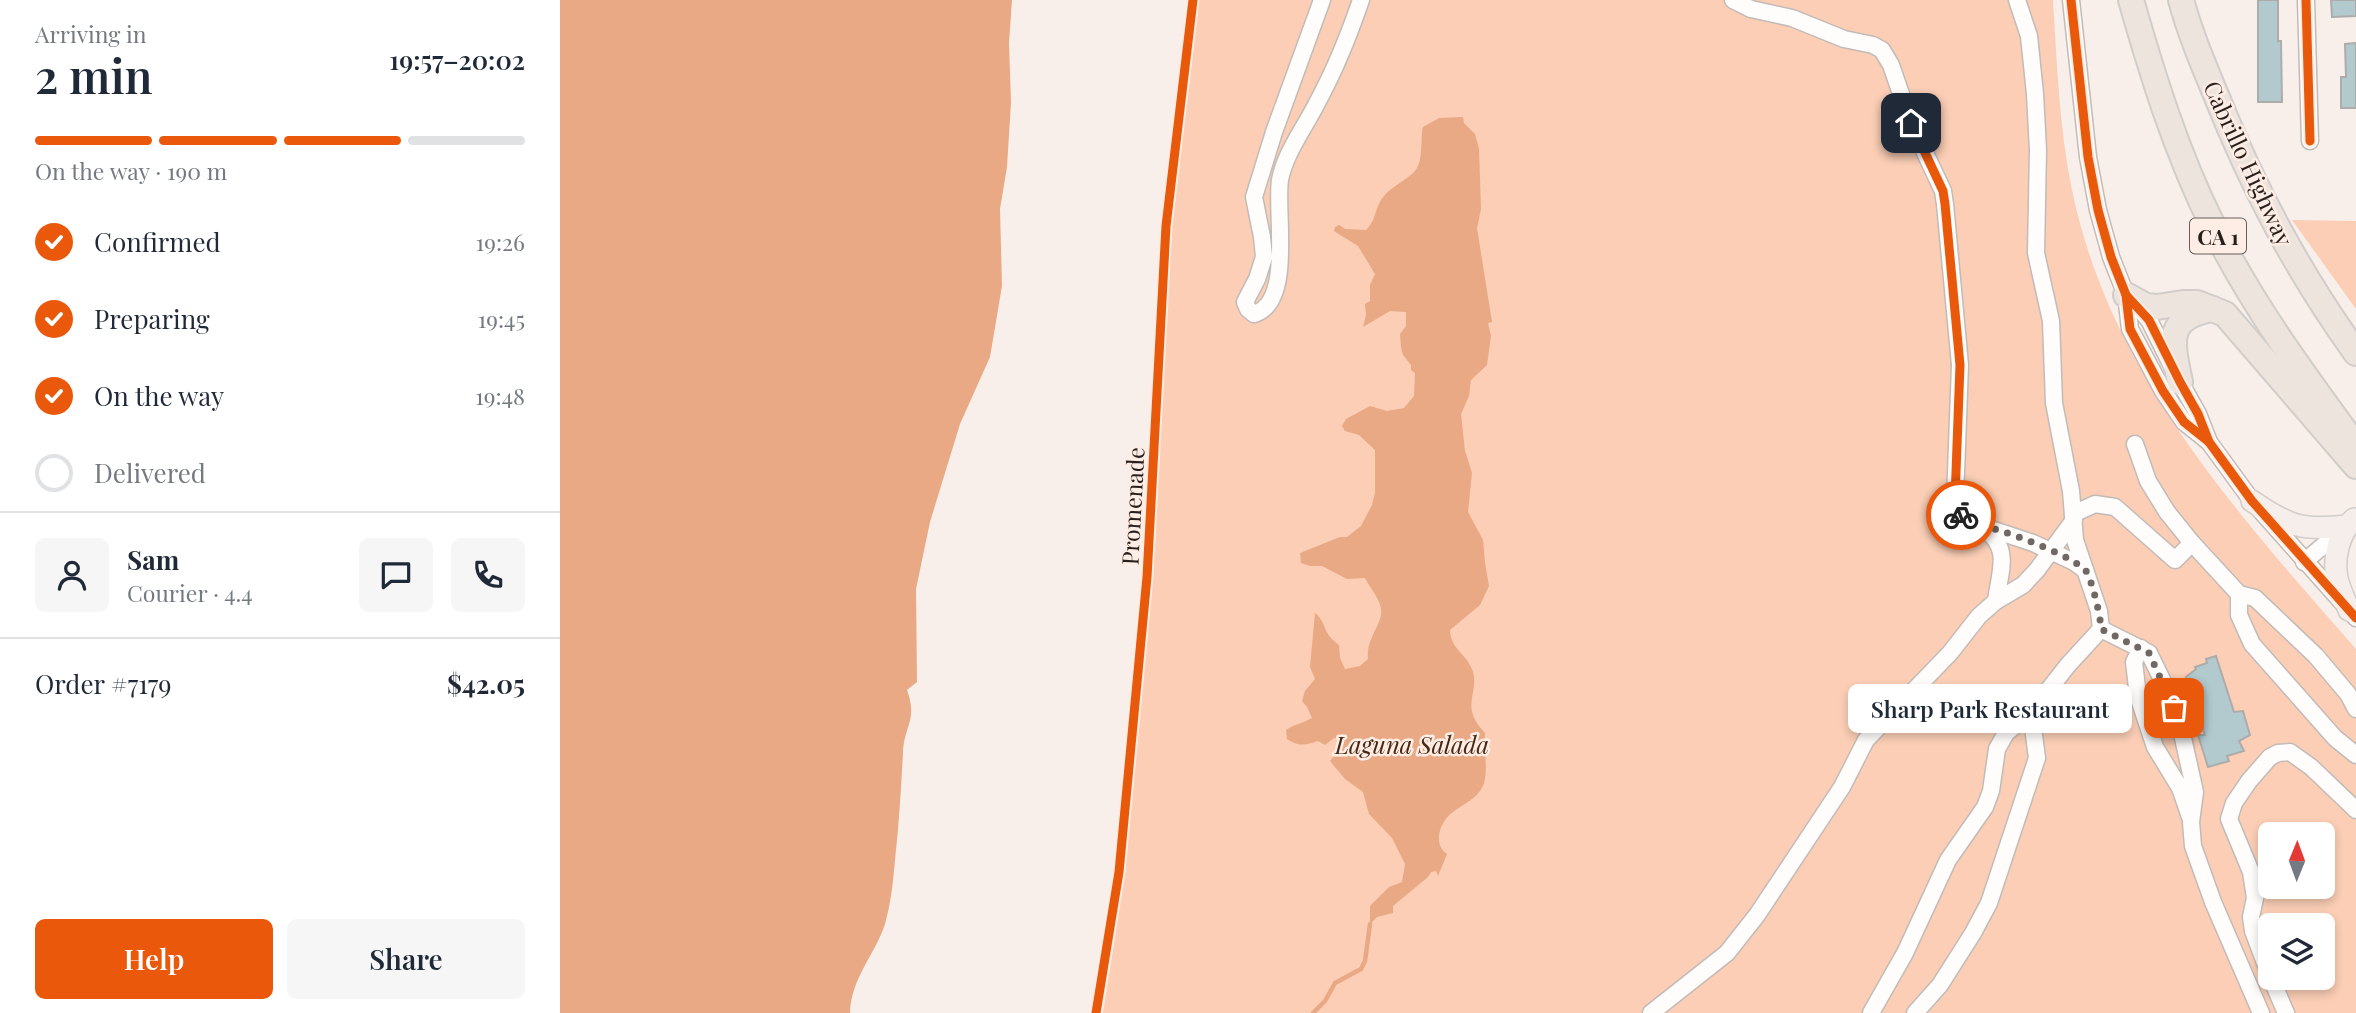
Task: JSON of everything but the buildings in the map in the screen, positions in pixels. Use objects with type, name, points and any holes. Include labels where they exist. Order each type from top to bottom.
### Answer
[{"type":"highway","name":"CA 1","points":[[2131,0],[2169,123],[2213,227],[2261,312],[2356,446]]},
{"type":"highway","name":"Cabrillo Highway","points":[[2181,0],[2203,64],[2262,201],[2324,308],[2356,353]]},
{"type":"highway","points":[[2197,0],[2203,64]]},
{"type":"highway","points":[[2126,295],[2146,306],[2197,303],[2225,314],[2356,466]]},
{"type":"highway","points":[[2324,308],[2356,344]]},
{"type":"highway","points":[[2180,382],[2173,348],[2174,335],[2181,321],[2187,316],[2214,309]]},
{"type":"main road","points":[[2252,501],[2290,524],[2317,530],[2352,522]]},
{"type":"main road","points":[[2352,522],[2339,545],[2336,564],[2337,578],[2353,614]]},
{"type":"street","points":[[1322,0],[1274,132],[1254,197],[1264,257],[1258,279],[1245,302],[1254,314],[1263,312],[1268,305],[1278,276],[1279,198],[1283,171],[1329,79],[1361,0]]},
{"type":"street","points":[[1733,0],[1751,9],[1792,18],[1844,39],[1882,50],[1891,65],[1911,123],[1943,191],[1960,365],[1955,499],[1960,513],[1967,521],[2012,534],[2085,570]]},
{"type":"street","points":[[1871,1013],[1905,953],[1948,860],[1985,807],[1991,791],[1997,749],[2006,733],[2031,712],[2101,629],[2099,611],[2075,540],[2074,517],[2054,403],[2051,321],[2036,253],[2038,150],[2029,36],[2017,0]]},
{"type":"street","points":[[2071,0],[2088,157],[2111,257],[2126,295],[2130,329],[2163,391],[2184,422],[2210,442]]},
{"type":"street","points":[[2306,0],[2310,141]]},
{"type":"street","points":[[2126,295],[2149,320],[2199,414],[2210,442],[2252,501],[2353,614]]},
{"type":"street","points":[[2135,444],[2154,491],[2192,543],[2239,594],[2255,598],[2307,647],[2348,694],[2356,709]]},
{"type":"street","points":[[1651,1013],[1727,953],[1757,915],[1842,787],[1866,740],[1950,653],[1979,616],[1996,601],[2022,585],[2051,551],[2074,517],[2095,504],[2115,507],[2175,559],[2192,543]]},
{"type":"street","points":[[2304,562],[2352,522]]},
{"type":"street","points":[[1980,526],[2000,544],[2002,568],[1996,601]]},
{"type":"street","points":[[2239,594],[2239,615],[2252,644],[2335,738],[2356,755]]},
{"type":"street","points":[[2101,629],[2149,653],[2157,667],[2180,729],[2195,792],[2191,822]]},
{"type":"street","points":[[2141,648],[2134,662],[2138,696],[2155,747],[2180,788],[2189,809],[2193,846],[2201,870],[2261,1013]]},
{"type":"street","points":[[1915,1013],[1940,985],[1989,903],[2037,758],[2031,712]]},
{"type":"street","points":[[2258,945],[2251,917],[2255,898],[2251,872],[2229,819],[2234,803],[2249,781],[2270,757],[2290,752],[2311,767],[2356,810]]},
{"type":"street","points":[[2276,990],[2286,1013]]},
{"type":"shaded area","points":[[1198,0],[2053,0],[2061,119],[2072,190],[2090,257],[2116,320],[2147,380],[2183,437],[2223,492],[2356,649],[2356,1013],[1103,1013],[1125,873],[1153,577],[1171,226]]},
{"type":"shaded area","points":[[2292,220],[2356,221],[2356,309]]},
{"type":"water","points":[[560,0],[1012,0],[1009,43],[1011,102],[1007,167],[1000,209],[1002,286],[990,357],[960,424],[930,522],[916,589],[917,682],[907,690],[911,716],[904,744],[890,900],[881,935],[854,989],[850,1013],[560,1013]]},
{"type":"water","name":"Laguna Salada","points":[[1463,117],[1464,123],[1475,134],[1479,149],[1481,209],[1477,228],[1492,322],[1488,323],[1491,336],[1487,365],[1471,380],[1469,396],[1461,414],[1465,451],[1472,473],[1468,512],[1483,540],[1489,586],[1480,605],[1450,630],[1455,646],[1469,664],[1474,677],[1471,707],[1477,723],[1485,733],[1485,778],[1479,793],[1448,816],[1441,827],[1440,844],[1447,854],[1438,876],[1436,871],[1431,872],[1393,906],[1393,913],[1377,917],[1370,924],[1370,906],[1389,887],[1402,882],[1405,864],[1392,838],[1369,814],[1363,792],[1345,779],[1330,761],[1342,746],[1339,739],[1334,738],[1325,745],[1318,741],[1299,744],[1287,739],[1286,730],[1312,718],[1302,701],[1305,691],[1315,679],[1310,667],[1315,613],[1329,636],[1339,645],[1340,658],[1345,669],[1360,666],[1368,659],[1369,644],[1381,615],[1379,601],[1365,578],[1347,579],[1322,566],[1301,563],[1300,553],[1340,537],[1347,537],[1361,526],[1372,505],[1375,493],[1375,450],[1359,435],[1345,431],[1342,426],[1346,419],[1370,406],[1387,411],[1404,408],[1414,396],[1415,373],[1401,347],[1400,334],[1406,326],[1406,312],[1390,311],[1363,327],[1365,304],[1370,301],[1370,285],[1375,274],[1358,246],[1334,231],[1339,225],[1345,229],[1366,230],[1384,195],[1411,175],[1418,166],[1423,127],[1439,118]]},
{"type":"waterway","points":[[1313,1013],[1325,1001],[1335,983],[1361,969],[1365,961],[1370,924]]},
{"type":"cycle path","name":"Promenade","points":[[1096,1013],[1119,872],[1147,577],[1166,226],[1193,0]]},
{"type":"cycle path","points":[[2071,0],[2088,157],[2098,210],[2111,257],[2126,295],[2130,329],[2163,391],[2184,422],[2209,442]]},
{"type":"cycle path","points":[[2306,0],[2310,141]]},
{"type":"cycle path","points":[[2126,295],[2149,320],[2198,414],[2209,442],[2252,501],[2356,618]]},
{"type":"way so far","points":[[1961,515],[1967,521],[1980,526],[2033,542],[2085,570],[2099,611],[2101,629],[2149,653],[2174,708]]},
{"type":"place","name":"Sharp Park Restaurant","points":[[2174,708]]},
{"type":"route","points":[[1911,123],[1943,191],[1945,204],[1954,292],[1955,334],[1960,365],[1955,499],[1961,515]]}]
